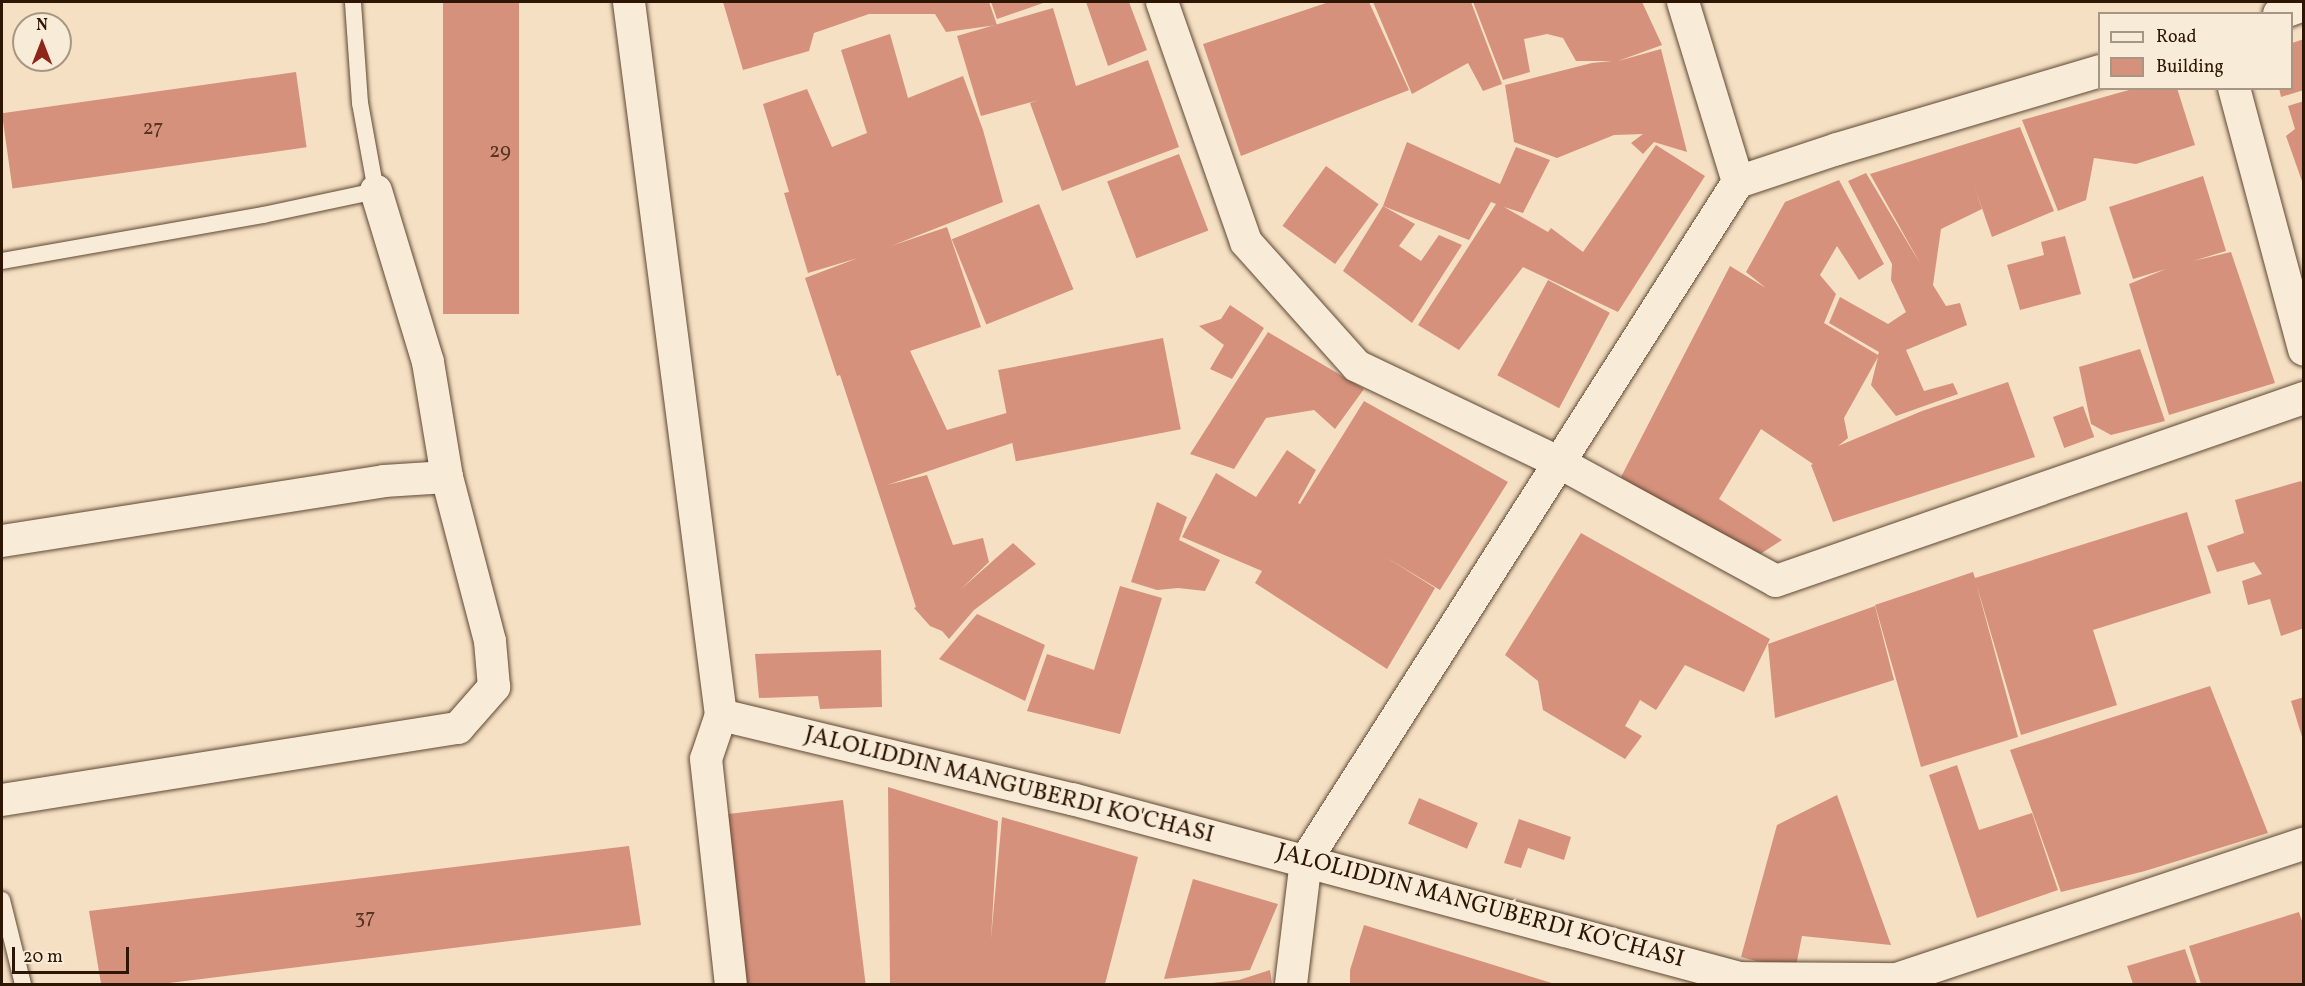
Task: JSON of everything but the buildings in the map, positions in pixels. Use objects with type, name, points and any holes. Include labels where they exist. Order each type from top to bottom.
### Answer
[{"type":"street","points":[[629,2],[721,715],[706,759],[731,984]]},
{"type":"street","points":[[1162,2],[1246,242],[1357,366],[1558,462],[1776,581],[2304,398]]},
{"type":"street","points":[[1683,2],[1737,182]]},
{"type":"street","points":[[2285,12],[2304,5]]},
{"type":"street","points":[[1291,984],[1306,860],[1737,182],[1837,149],[2098,72]]},
{"type":"street","points":[[2235,90],[2304,350]]},
{"type":"street","points":[[2,800],[458,728],[494,687],[490,641],[447,477],[428,362],[376,191]]},
{"type":"street","points":[[2,542],[384,481],[447,477]]},
{"type":"street","name":"JALOLIDDIN MANGUBERDI KO'CHASI","points":[[721,715],[1072,799],[1740,978],[1830,982],[1898,980],[2304,844]]},
{"type":"lane","points":[[2,261],[263,215],[376,191],[360,103],[352,2]]},
{"type":"lane","points":[[2,900],[23,984]]}]
